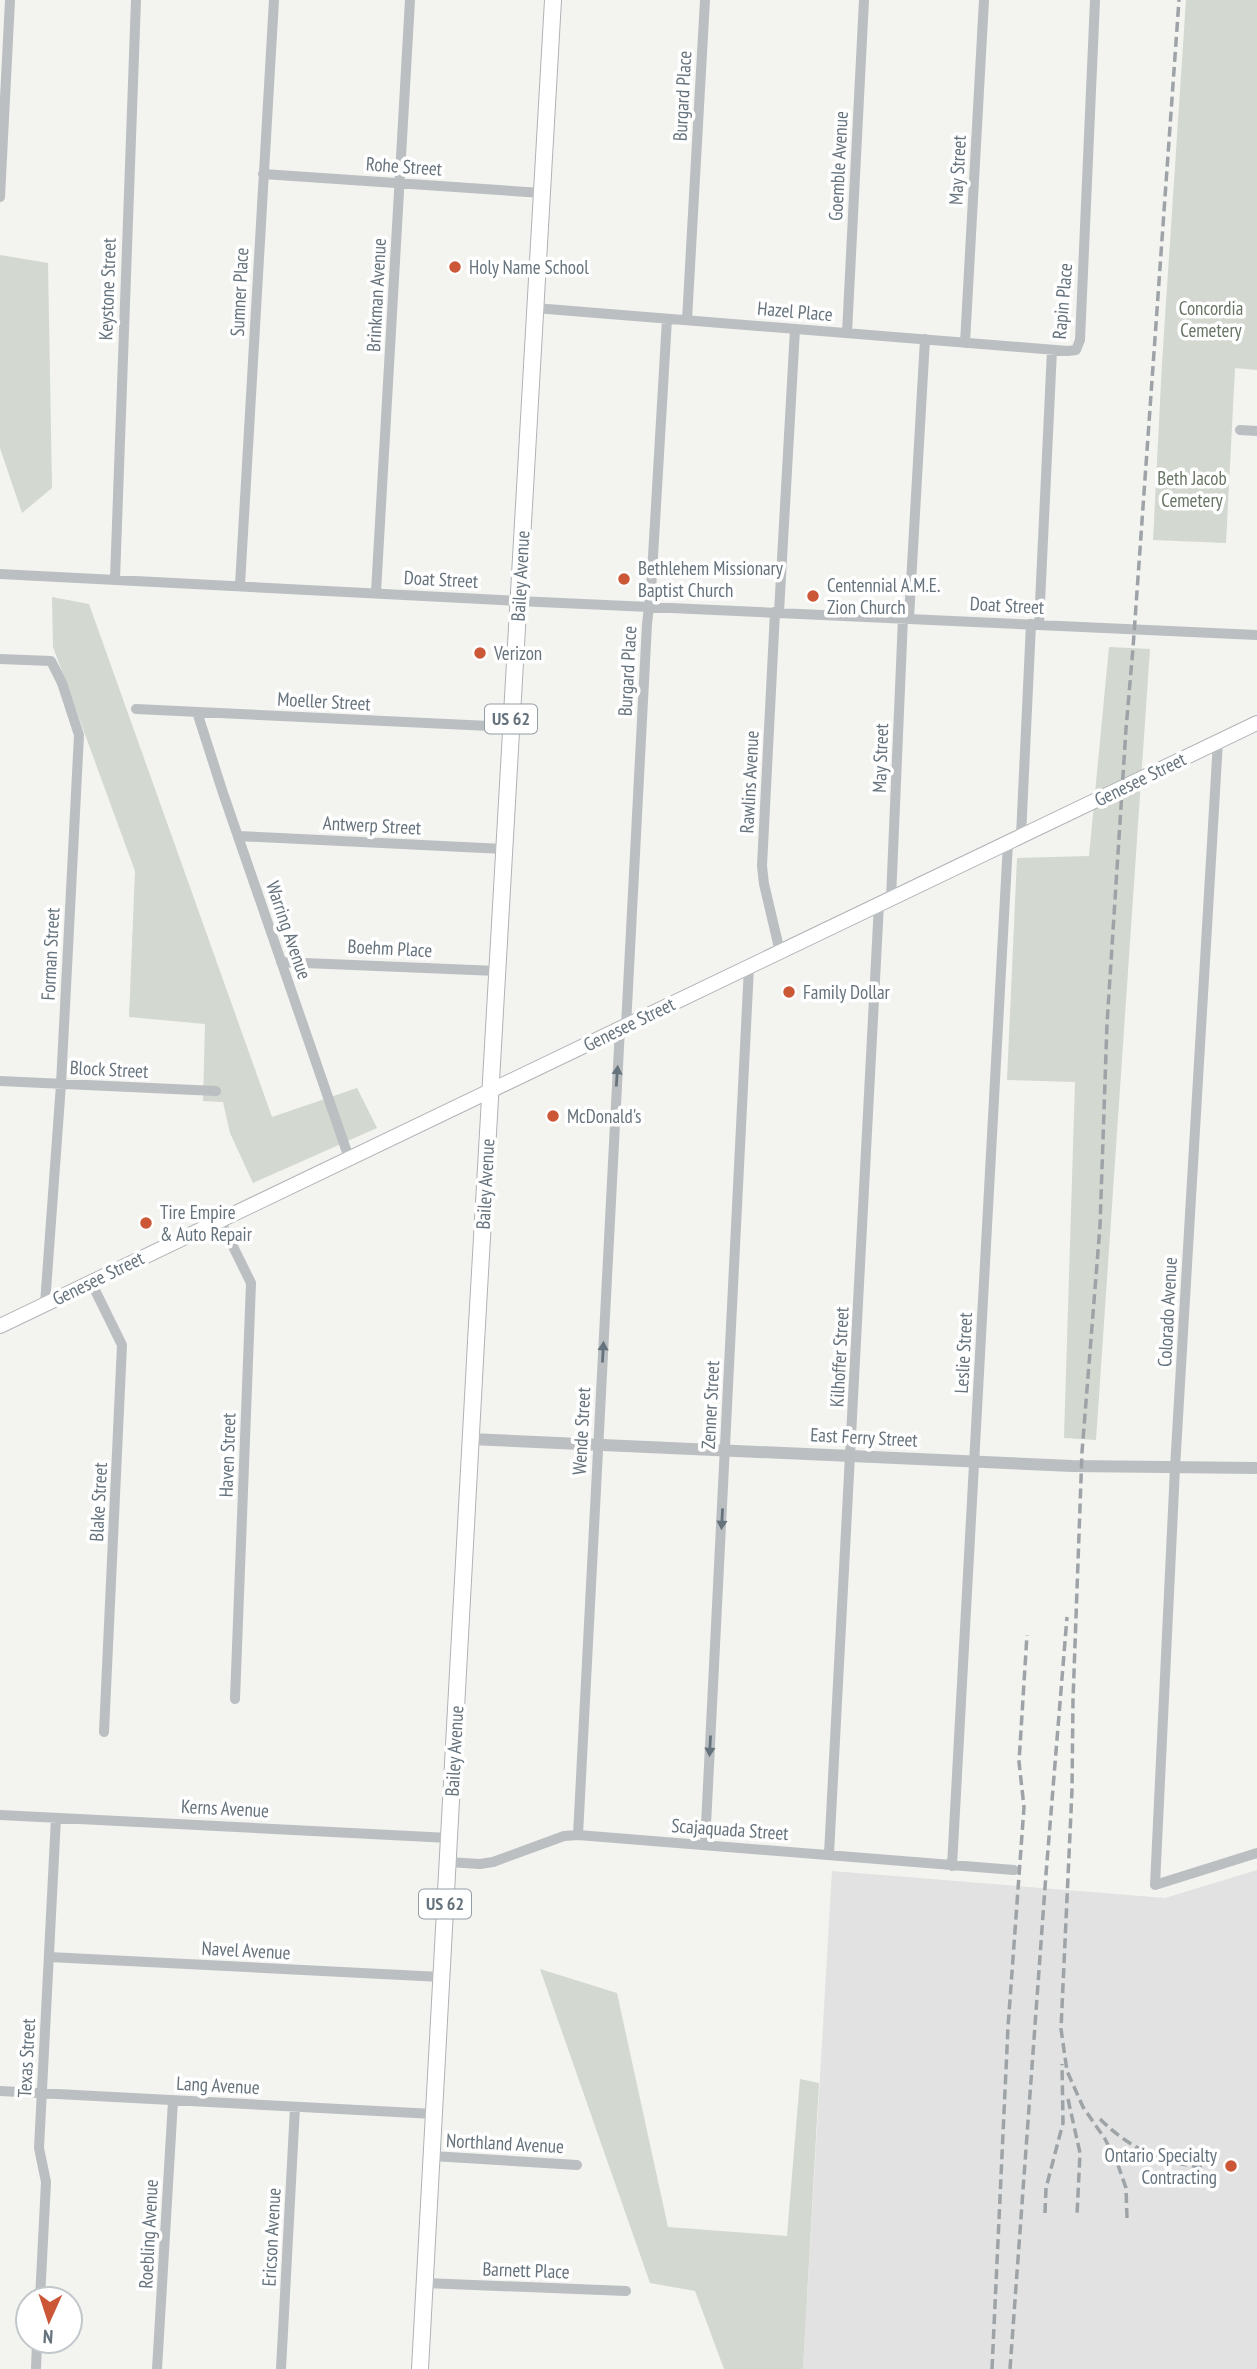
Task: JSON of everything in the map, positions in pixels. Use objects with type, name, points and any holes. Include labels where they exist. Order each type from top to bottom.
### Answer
[{"type":"main road","name":"Bailey Avenue","points":[[420,2369],[470,1439],[553,0]]},
{"type":"main road","name":"Genesee Street","points":[[0,1325],[1257,723]]},
{"type":"street","points":[[0,197],[10,0]]},
{"type":"street","name":"Keystone Street","points":[[115,579],[135,0]]},
{"type":"street","name":"Sumner Place","points":[[240,585],[274,0]]},
{"type":"street","name":"Brinkman Avenue","points":[[376,592],[410,0]]},
{"type":"street","name":"Burgard Place","points":[[687,320],[705,0]]},
{"type":"street","name":"Goemble Avenue","points":[[847,333],[864,0]]},
{"type":"street","name":"May Street","points":[[965,343],[984,0]]},
{"type":"street","name":"Rapin Place","points":[[1014,840],[1035,624],[1052,350],[1073,351],[1080,340],[1095,0]]},
{"type":"street","name":"Rohe Street","points":[[264,174],[542,193]]},
{"type":"street","name":"Hazel Place","points":[[535,308],[1052,350]]},
{"type":"street","name":"Burgard Place","points":[[623,1027],[667,319]]},
{"type":"street","points":[[777,612],[795,329]]},
{"type":"street","name":"May Street","points":[[885,902],[925,340]]},
{"type":"street","points":[[1240,430],[1257,430]]},
{"type":"street","name":"Doat Street","points":[[0,574],[1257,635]]},
{"type":"street","name":"Rawlins Avenue","points":[[777,612],[762,866],[780,952]]},
{"type":"street","name":"Forman Street","points":[[0,659],[51,661],[62,683],[79,735],[61,1084],[45,1304]]},
{"type":"street","name":"Moeller Street","points":[[136,709],[511,727]]},
{"type":"street","name":"Warring Avenue","points":[[197,712],[349,1158]]},
{"type":"street","name":"Colorado Avenue","points":[[1218,741],[1175,1468],[1155,1885],[1257,1853]]},
{"type":"street","name":"Antwerp Street","points":[[238,836],[504,849]]},
{"type":"street","name":"Leslie Street","points":[[952,1866],[1014,840]]},
{"type":"street","name":"Kilhoffer Street","points":[[829,1854],[885,902]]},
{"type":"street","name":"Boehm Place","points":[[281,962],[286,960],[497,971]]},
{"type":"street","name":"Zenner Street","points":[[705,1845],[749,967]]},
{"type":"street","name":"Wende Street","points":[[578,1835],[623,1027]]},
{"type":"street","name":"Block Street","points":[[0,1081],[216,1091]]},
{"type":"street","name":"Haven Street","points":[[220,1220],[251,1283],[235,1699]]},
{"type":"street","name":"Blake Street","points":[[91,1282],[122,1345],[104,1732]]},
{"type":"street","name":"East Ferry Street","points":[[470,1439],[975,1462],[1257,1468]]},
{"type":"street","name":"Kerns Avenue","points":[[0,1815],[449,1838]]},
{"type":"street","name":"Texas Street","points":[[41,2285],[46,2182],[39,2148],[56,1818]]},
{"type":"street","name":"Scajaquada Street","points":[[448,1862],[493,1862],[564,1836],[578,1835],[1014,1870]]},
{"type":"street","name":"Navel Avenue","points":[[49,1957],[441,1977]]},
{"type":"street","name":"Lang Avenue","points":[[0,2091],[434,2114]]},
{"type":"street","name":"Roebling Avenue","points":[[157,2369],[173,2101]]},
{"type":"street","name":"Ericson Avenue","points":[[281,2369],[295,2106]]},
{"type":"street","name":"Northland Avenue","points":[[432,2157],[577,2165]]},
{"type":"street","name":"Barnett Place","points":[[425,2283],[626,2291]]},
{"type":"shaded area","points":[[1257,1870],[1257,2369],[803,2369],[832,1871],[1165,1898]]},
{"type":"green space","name":"Concordia Cemetery","points":[[1186,0],[1257,0],[1257,370],[1235,368],[1226,543],[1153,540]]},
{"type":"green space","points":[[0,255],[48,263],[52,488],[22,513],[0,448]]},
{"type":"green space","points":[[52,597],[89,604],[272,1117],[357,1088],[377,1128],[253,1183],[230,1133],[223,1102],[203,1101],[205,1024],[129,1017],[135,871],[53,647]]},
{"type":"green space","points":[[1109,647],[1150,649],[1096,1440],[1064,1438],[1075,1082],[1007,1080],[1017,858],[1089,856]]},
{"type":"green space","points":[[540,1969],[617,1993],[668,2227],[787,2236],[800,2079],[819,2083],[803,2369],[724,2369],[695,2291],[650,2283]]},
{"type":"railway","points":[[1127,2218],[1126,2188],[1117,2162],[1083,2107],[1067,2071],[1061,2029],[1072,1790],[1082,1452],[1100,1226],[1107,1024],[1126,729],[1179,0]]},
{"type":"railway","points":[[1010,2369],[1067,1617]]},
{"type":"railway","points":[[992,2369],[1008,2027],[1024,1807],[1019,1762],[1027,1635]]},
{"type":"railway","points":[[1045,2213],[1046,2188],[1063,2123],[1062,2064]]},
{"type":"railway","points":[[1068,2099],[1080,2153],[1077,2215]]},
{"type":"railway","points":[[1100,2119],[1123,2138],[1148,2153],[1176,2163],[1206,2167]]},
{"type":"place","name":"Holy Name School","points":[[455,267]]},
{"type":"place","name":"Bethlehem Missionary Baptist Church","points":[[624,579]]},
{"type":"place","name":"Centennial A.M.E. Zion Church","points":[[813,596]]},
{"type":"place","name":"Verizon","points":[[480,653]]},
{"type":"place","name":"Family Dollar","points":[[789,992]]},
{"type":"place","name":"McDonald's","points":[[553,1116]]},
{"type":"place","name":"Tire Empire & Auto Repair","points":[[146,1223]]},
{"type":"place","name":"Ontario Specialty Contracting","points":[[1231,2166]]},
{"type":"park label","name":"Beth Jacob Cemetery","points":[[1192,489]]}]
